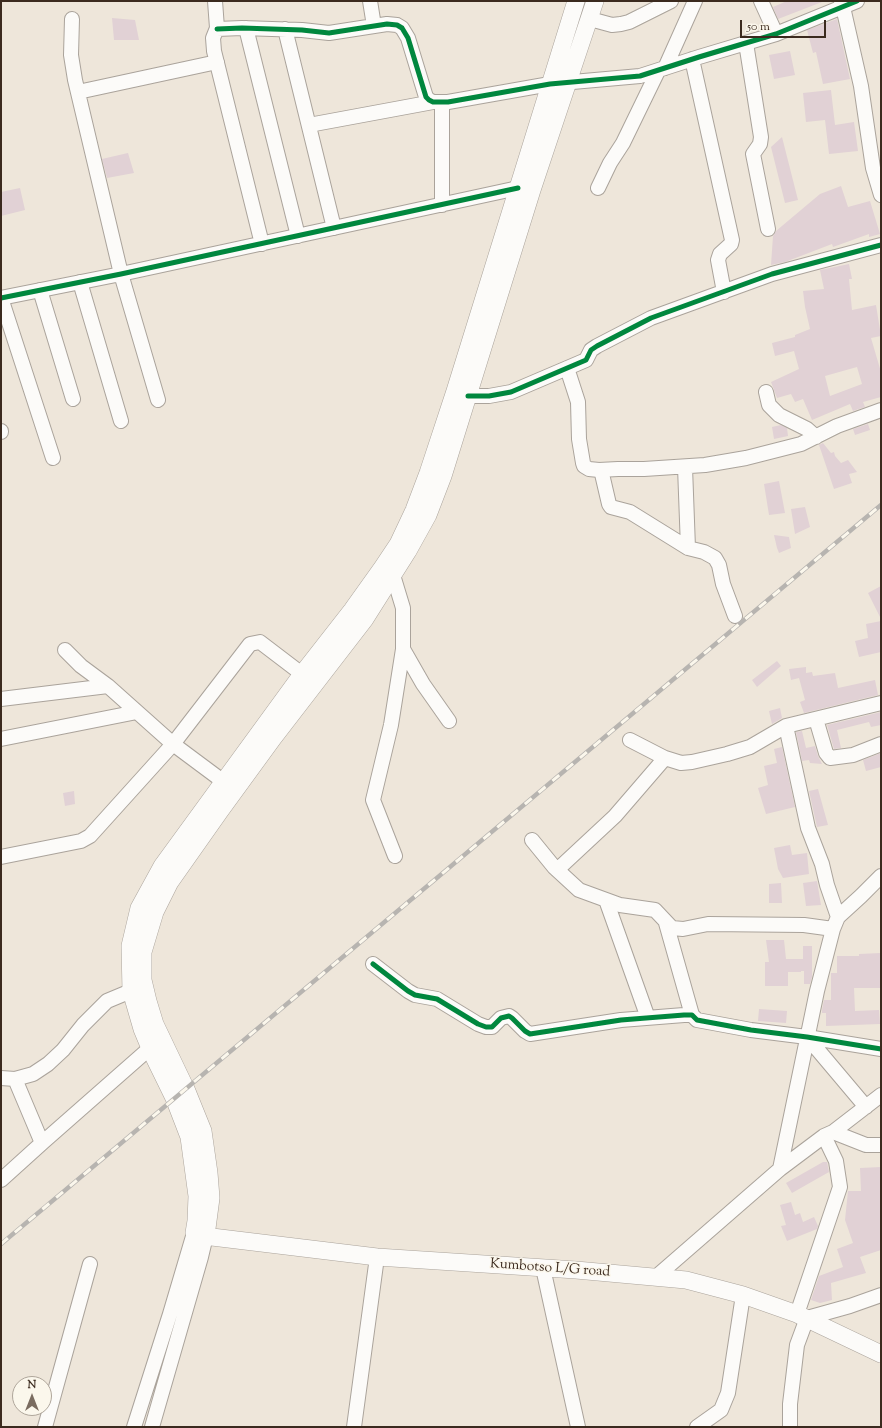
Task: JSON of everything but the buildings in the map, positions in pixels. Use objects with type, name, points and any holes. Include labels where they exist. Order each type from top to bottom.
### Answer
[{"type":"main road","points":[[200,1234],[211,1198],[203,1131],[186,1088],[138,1017],[131,991],[130,946],[139,908],[162,866],[302,674],[352,610],[398,544],[414,510],[428,473],[576,1]]},
{"type":"main road","points":[[156,1044],[155,1024],[143,980],[143,952],[155,912],[167,888],[220,811],[364,619],[408,551],[428,515],[443,476],[532,190],[569,83],[595,1]]},
{"type":"main road","name":"Kumbotso L/G road","points":[[200,1234],[377,1257],[657,1276],[686,1280],[743,1295],[802,1316],[881,1354]]},
{"type":"street","points":[[215,1],[217,29],[212,42],[262,244]]},
{"type":"street","points":[[370,1],[374,26]]},
{"type":"street","points":[[590,19],[612,24],[621,24],[629,22],[670,1]]},
{"type":"street","points":[[598,188],[610,163],[623,143],[662,69],[695,1]]},
{"type":"street","points":[[760,1],[776,34]]},
{"type":"street","points":[[309,125],[437,102],[448,102],[550,84],[640,76],[776,34],[842,4],[857,1]]},
{"type":"street","points":[[842,4],[861,86],[877,166],[881,195]]},
{"type":"street","points":[[72,19],[71,55],[78,92],[121,274],[158,400]]},
{"type":"street","points":[[217,29],[285,29],[329,33],[387,24],[397,25],[402,28],[408,38],[426,97],[429,100],[437,102]]},
{"type":"street","points":[[246,28],[298,236]]},
{"type":"street","points":[[285,29],[334,228]]},
{"type":"street","points":[[746,43],[761,137],[760,144],[753,154],[768,229]]},
{"type":"street","points":[[692,59],[732,240],[731,244],[720,254],[718,260],[724,292]]},
{"type":"street","points":[[78,92],[217,62]]},
{"type":"street","points":[[437,102],[442,205]]},
{"type":"street","points":[[53,458],[1,298],[262,244],[518,188]]},
{"type":"street","points":[[468,396],[489,396],[511,392],[586,360],[591,350],[597,346],[651,318],[772,274],[881,245]]},
{"type":"street","points":[[80,282],[121,421]]},
{"type":"street","points":[[40,290],[73,399]]},
{"type":"street","points":[[567,368],[578,402],[579,439],[583,462],[584,466],[589,469],[599,470],[685,467],[746,458],[796,446],[816,438],[837,426],[881,410]]},
{"type":"street","points":[[766,392],[770,405],[779,415],[807,429],[816,438]]},
{"type":"street","points":[[685,467],[688,548]]},
{"type":"street","points":[[599,470],[603,478],[607,501],[611,506],[630,512],[688,548],[704,552],[716,558],[723,584],[736,616]]},
{"type":"street","points":[[393,575],[403,608],[403,649],[391,725],[373,800],[395,856]]},
{"type":"street","points":[[1,857],[81,840],[90,836],[173,744],[250,644],[260,642],[302,674]]},
{"type":"street","points":[[403,649],[423,684],[449,721]]},
{"type":"street","points":[[65,650],[81,666],[108,686],[173,744],[224,782]]},
{"type":"street","points":[[1,699],[108,686]]},
{"type":"street","points":[[630,740],[665,758],[681,763],[692,762],[750,747],[786,726],[881,703]]},
{"type":"street","points":[[1,739],[137,712]]},
{"type":"street","points":[[816,719],[826,753],[830,758],[853,755],[881,744]]},
{"type":"street","points":[[786,726],[808,828],[822,864],[836,923]]},
{"type":"street","points":[[557,870],[615,816],[665,758]]},
{"type":"street","points":[[532,840],[557,870],[579,890],[620,905],[654,910],[672,928],[683,929],[708,924],[804,925],[836,923]]},
{"type":"street","points":[[780,1169],[817,991],[836,923],[881,876]]},
{"type":"street","points":[[606,900],[648,1018]]},
{"type":"street","points":[[666,923],[692,1016]]},
{"type":"street","points":[[373,964],[415,995],[437,999],[478,1024],[486,1027],[492,1027],[501,1018],[509,1016],[530,1034],[622,1020],[684,1014],[692,1016],[697,1020],[751,1030],[881,1049]]},
{"type":"street","points":[[42,1143],[8,1078],[33,1074],[48,1064],[63,1050],[83,1025],[107,1001],[131,991]]},
{"type":"street","points":[[807,1037],[866,1107]]},
{"type":"street","points":[[1,1180],[156,1044]]},
{"type":"street","points":[[657,1276],[780,1169],[881,1095]]},
{"type":"street","points":[[829,1134],[866,1144],[881,1144]]},
{"type":"street","points":[[790,1427],[790,1404],[802,1316],[840,1187],[836,1161],[829,1134]]},
{"type":"street","points":[[134,1427],[170,1314],[200,1234]]},
{"type":"street","points":[[152,1427],[199,1265],[200,1234]]},
{"type":"street","points":[[354,1427],[377,1257]]},
{"type":"street","points":[[45,1427],[90,1264]]},
{"type":"street","points":[[543,1268],[578,1427]]},
{"type":"street","points":[[698,1427],[721,1410],[728,1394],[743,1295]]},
{"type":"street","points":[[802,1316],[850,1306],[881,1295]]},
{"type":"railway","points":[[1,1244],[881,505]]},
{"type":"cycle path","points":[[217,29],[242,28],[302,30],[329,33],[387,24],[397,25],[402,28],[408,38],[426,97],[433,102],[448,102],[550,84],[640,76],[776,34],[857,1]]},
{"type":"cycle path","points":[[1,298],[121,274],[518,188]]},
{"type":"cycle path","points":[[468,396],[489,396],[511,392],[586,360],[591,350],[597,346],[651,318],[772,274],[881,245]]},
{"type":"cycle path","points":[[373,964],[415,995],[437,999],[478,1024],[486,1027],[492,1027],[501,1018],[509,1016],[530,1034],[621,1020],[692,1015],[697,1020],[751,1030],[881,1049]]}]
